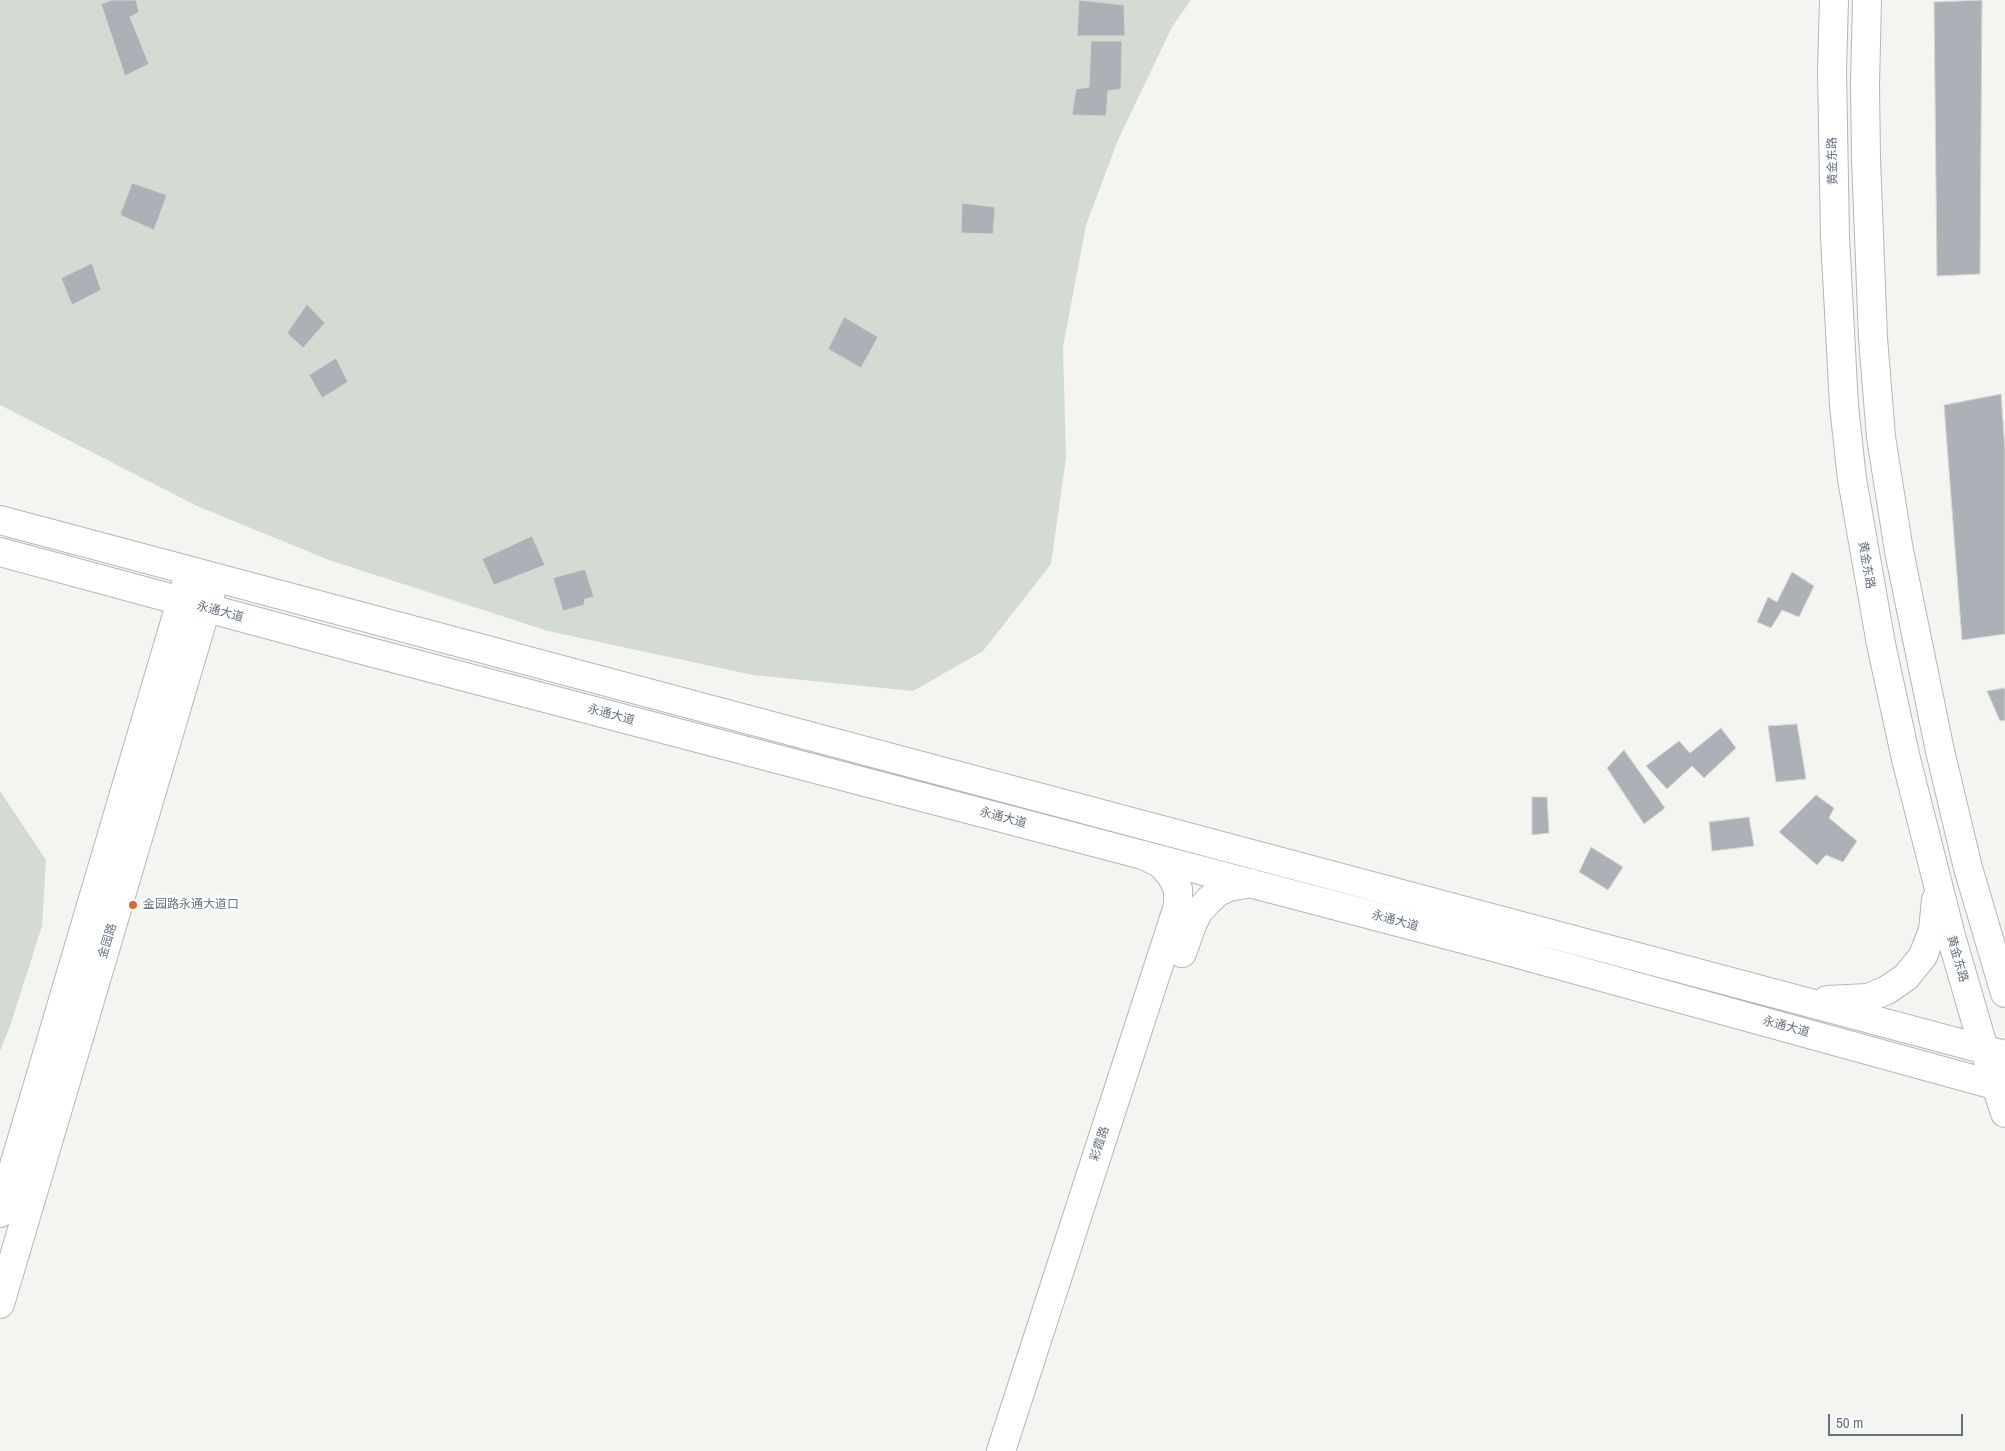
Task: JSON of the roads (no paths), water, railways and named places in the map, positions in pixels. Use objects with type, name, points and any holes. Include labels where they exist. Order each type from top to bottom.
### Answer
[{"type":"main road","name":"黄金东路","points":[[1834,0],[1832,71],[1834,237],[1844,406],[1852,479],[1881,644],[1906,759],[1934,874],[1995,1053],[2005,1113]]},
{"type":"main road","points":[[1867,0],[1866,160],[1873,338],[1883,456],[1899,551],[1940,751],[1968,868],[2005,993]]},
{"type":"main road","points":[[0,520],[1995,1053]]},
{"type":"main road","name":"永通大道","points":[[0,552],[253,621],[1493,947],[2000,1087]]},
{"type":"main road","points":[[0,1213],[190,571]]},
{"type":"main road","name":"金园路","points":[[0,1304],[216,578]]},
{"type":"main road","points":[[127,586],[152,602],[160,612],[166,629],[167,647]]},
{"type":"main road","points":[[193,653],[203,641],[222,626],[253,621]]},
{"type":"main road","name":"彩霞路","points":[[1001,1451],[1178,906],[1178,889],[1171,875],[1160,863],[1139,854]]},
{"type":"main road","points":[[1795,999],[1837,1000],[1868,998],[1887,990],[1906,977],[1923,956],[1933,930],[1937,906],[1934,874]]},
{"type":"main road","name":"彩霞路","points":[[1018,1451],[1111,1162],[1193,922],[1199,910],[1218,892],[1229,887],[1251,883]]},
{"type":"main road","points":[[1944,1071],[1967,1082],[1982,1093],[2005,1118]]},
{"type":"place","name":"金园路永通大道口","points":[[133,905]]}]
